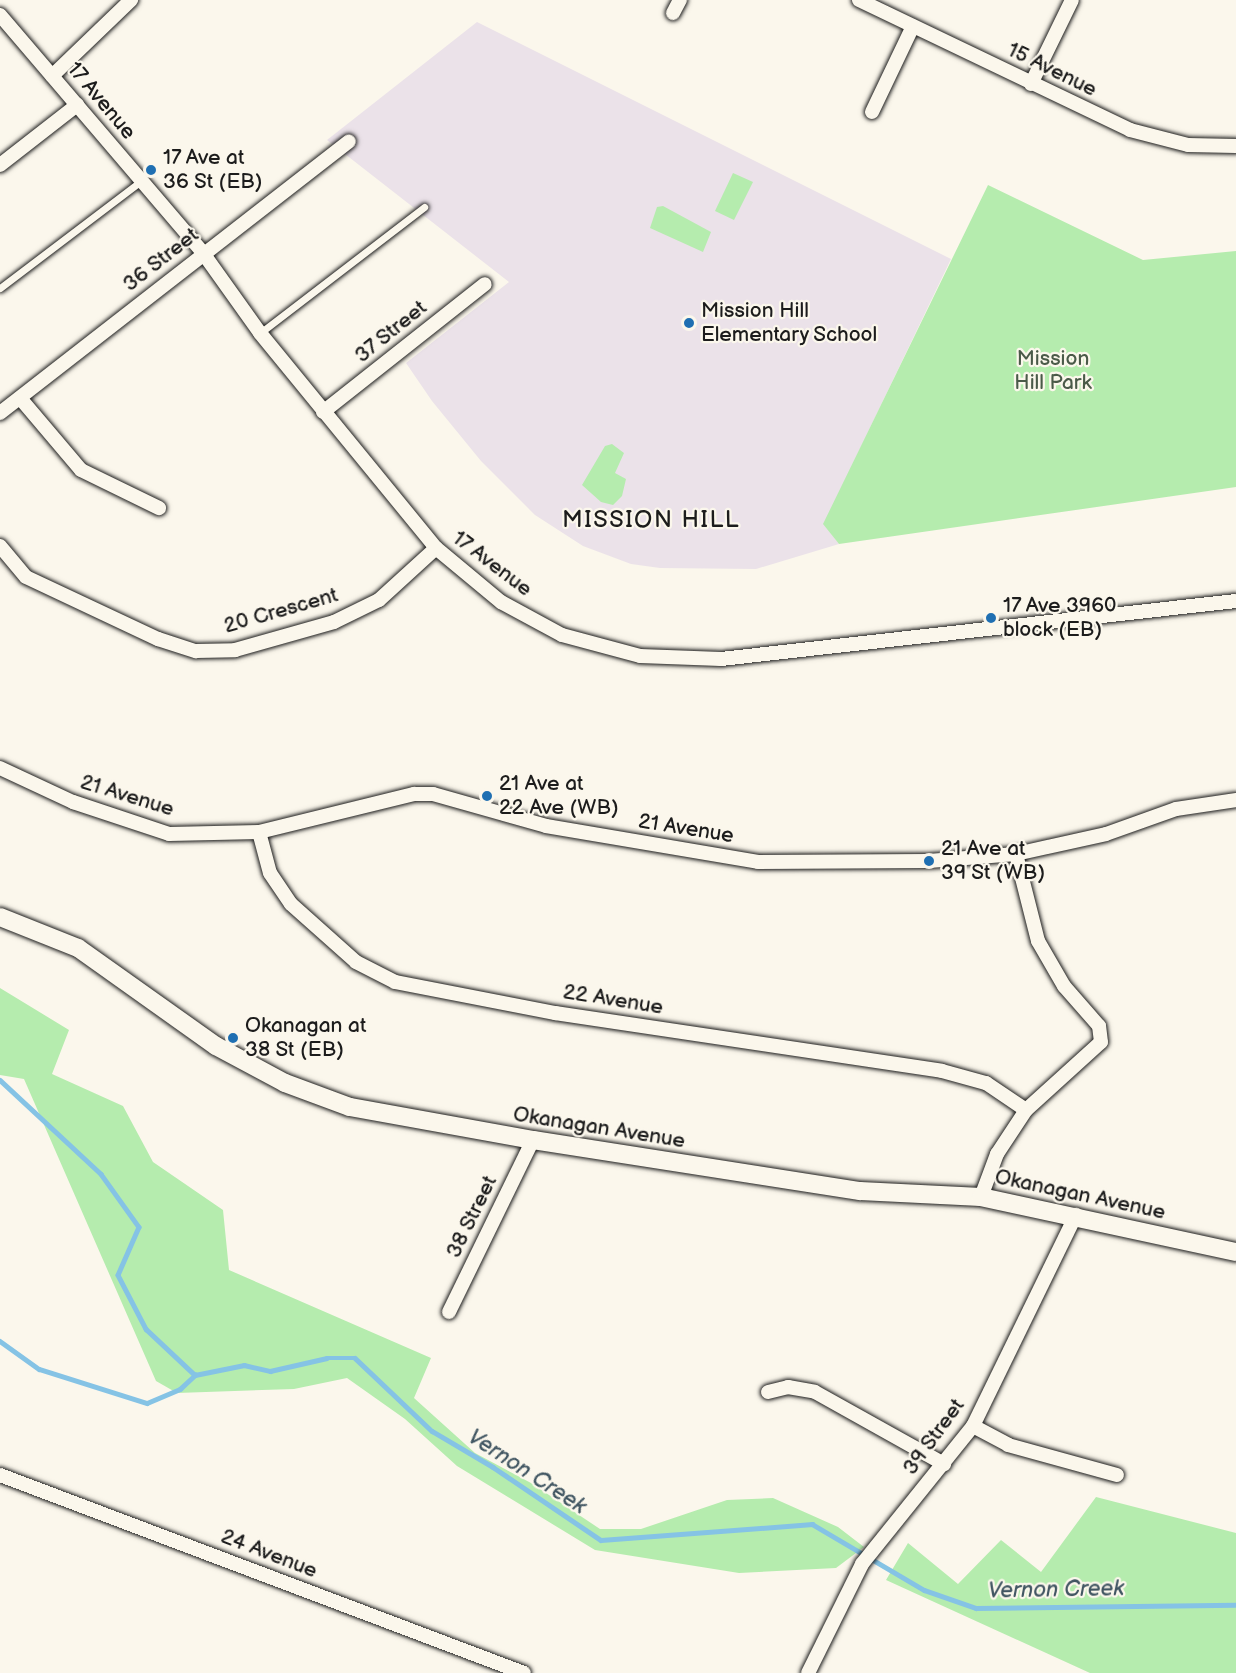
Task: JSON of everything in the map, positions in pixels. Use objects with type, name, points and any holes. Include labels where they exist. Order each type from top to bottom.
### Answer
[{"type":"street","points":[[52,76],[130,0]]},
{"type":"street","points":[[673,13],[680,0]]},
{"type":"street","name":"15 Avenue","points":[[859,0],[1130,130],[1188,145],[1236,146]]},
{"type":"street","points":[[1031,84],[1072,0]]},
{"type":"street","name":"17 Avenue","points":[[0,15],[202,253],[260,333],[436,549],[501,602],[562,635],[640,656],[721,659],[1236,602]]},
{"type":"street","points":[[872,112],[913,26]]},
{"type":"street","points":[[0,165],[77,105]]},
{"type":"street","name":"36 Street","points":[[0,413],[202,253],[349,141]]},
{"type":"street","name":"37 Street","points":[[323,412],[485,284]]},
{"type":"street","points":[[20,398],[81,470],[159,508]]},
{"type":"street","name":"20 Crescent","points":[[0,546],[26,577],[158,639],[196,651],[235,650],[334,622],[380,600],[436,549]]},
{"type":"street","name":"21 Avenue","points":[[0,768],[73,802],[170,834],[259,832],[414,794],[433,794],[546,826],[758,862],[929,861],[1016,854],[1106,834],[1176,809],[1235,803]]},
{"type":"street","name":"22 Avenue","points":[[259,832],[270,873],[291,904],[356,962],[395,982],[555,1012],[942,1071],[986,1083],[1026,1110]]},
{"type":"street","points":[[981,1197],[997,1154],[1026,1110],[1101,1042],[1099,1026],[1064,986],[1038,941],[1016,854]]},
{"type":"street","name":"Okanagan Avenue","points":[[0,917],[78,948],[216,1046],[285,1083],[350,1107],[533,1140],[860,1191],[981,1197],[1076,1215],[1236,1252]]},
{"type":"street","name":"38 Street","points":[[449,1312],[533,1140]]},
{"type":"street","name":"39 Street","points":[[808,1673],[862,1564],[973,1426],[1076,1215]]},
{"type":"street","points":[[768,1392],[788,1388],[815,1392],[944,1464]]},
{"type":"street","points":[[973,1426],[1008,1445],[1117,1475]]},
{"type":"street","name":"24 Avenue","points":[[0,1474],[524,1673]]},
{"type":"lane","points":[[0,288],[141,181]]},
{"type":"lane","points":[[260,333],[424,207]]},
{"type":"shaded area","name":"Mission Hill Elementary School","points":[[477,22],[951,259],[824,524],[839,544],[756,569],[660,568],[631,564],[583,546],[535,515],[481,461],[432,401],[406,363],[509,282],[327,140]]},
{"type":"green space","points":[[733,173],[753,182],[734,220],[715,211]]},
{"type":"green space","name":"Mission Hill Park","points":[[988,185],[1143,260],[1236,251],[1236,487],[839,544],[823,524]]},
{"type":"green space","points":[[663,206],[711,232],[703,252],[650,228],[657,207]]},
{"type":"green space","points":[[612,444],[624,453],[615,473],[626,479],[622,496],[613,505],[601,502],[582,485],[605,446]]},
{"type":"green space","points":[[0,988],[69,1030],[52,1074],[123,1106],[153,1162],[223,1210],[229,1270],[431,1358],[414,1398],[475,1453],[531,1483],[600,1529],[641,1529],[727,1500],[773,1498],[838,1527],[864,1547],[836,1568],[739,1573],[595,1550],[457,1466],[405,1419],[347,1378],[294,1389],[177,1393],[156,1381],[24,1079],[0,1075]]},
{"type":"green space","points":[[1096,1497],[1236,1533],[1236,1673],[1090,1673],[886,1580],[908,1543],[958,1584],[1001,1540],[1041,1572]]},
{"type":"waterway","name":"Vernon Creek","points":[[0,1080],[101,1174],[139,1227],[118,1275],[146,1329],[195,1375]]},
{"type":"waterway","points":[[0,1341],[39,1369],[147,1403],[180,1389],[195,1375]]},
{"type":"waterway","name":"Vernon Creek","points":[[195,1375],[244,1365],[270,1371],[327,1358],[355,1358],[432,1431],[493,1467],[601,1540],[812,1524],[924,1590],[976,1608],[1236,1605]]},
{"type":"place","name":"17 Ave at 36 St (EB)","points":[[151,170]]},
{"type":"place","name":"Mission Hill Elementary School","points":[[689,323]]},
{"type":"place","name":"17 Ave 3960 block (EB)","points":[[991,618]]},
{"type":"place","name":"21 Ave at 22 Ave (WB)","points":[[487,796]]},
{"type":"place","name":"21 Ave at 39 St (WB)","points":[[929,861]]},
{"type":"place","name":"Okanagan at 38 St (EB)","points":[[233,1038]]},
{"type":"district","name":"MISSION HILL","points":[[651,520]]}]
